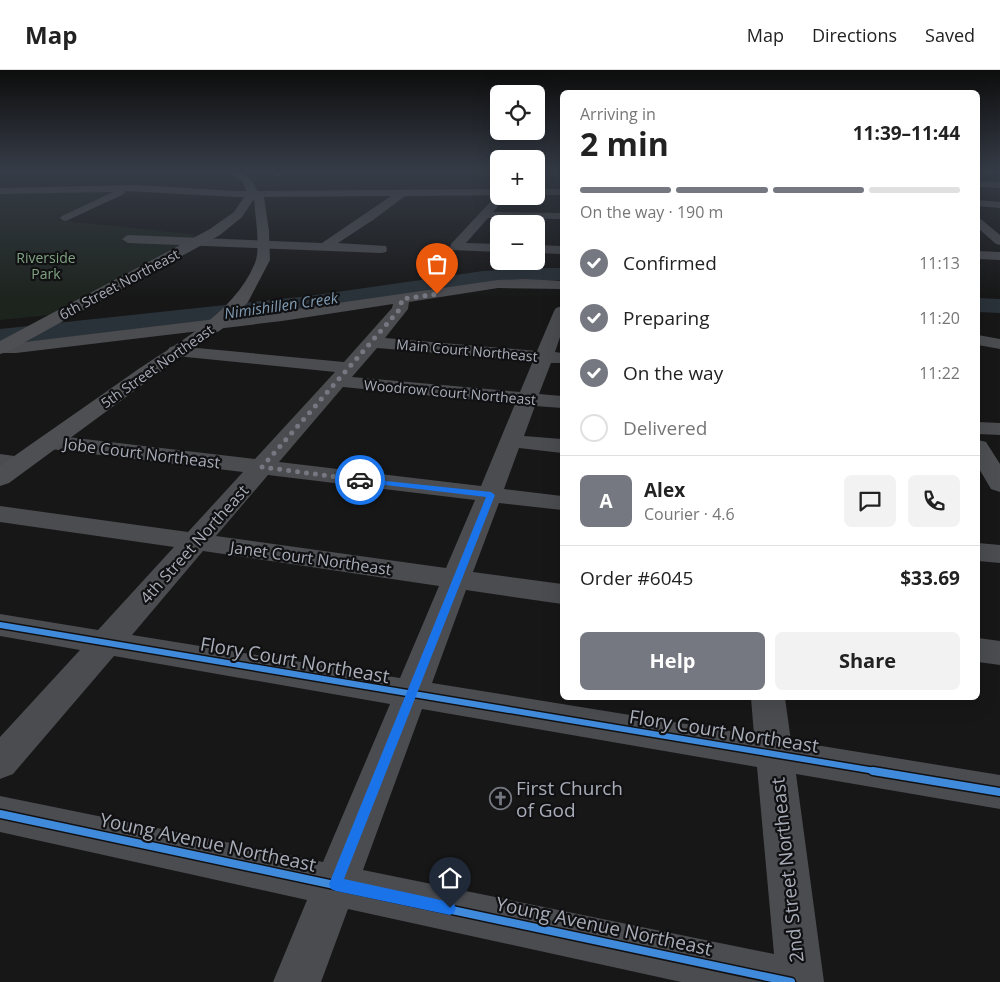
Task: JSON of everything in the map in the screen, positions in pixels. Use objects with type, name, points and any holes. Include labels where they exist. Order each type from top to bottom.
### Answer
[{"type":"main road","name":"6th Street Northeast","points":[[2,347],[197,242],[232,220],[237,214]]},
{"type":"main road","name":"5th Street Northeast","points":[[0,478],[10,462],[50,442],[219,322],[242,299],[261,266],[263,245],[260,214]]},
{"type":"main road","points":[[980,450],[999,480]]},
{"type":"street","points":[[66,218],[75,214]]},
{"type":"street","points":[[324,247],[375,214]]},
{"type":"street","points":[[490,248],[456,247],[485,215],[560,216]]},
{"type":"street","points":[[980,224],[999,236]]},
{"type":"street","points":[[473,228],[490,228]]},
{"type":"street","points":[[128,239],[381,249]]},
{"type":"street","points":[[545,249],[560,250]]},
{"type":"street","points":[[980,255],[1000,256]]},
{"type":"street","points":[[2,347],[16,348],[507,284],[560,284]]},
{"type":"street","name":"4th Street Northeast","points":[[0,763],[372,342],[400,309],[402,299]]},
{"type":"street","points":[[297,982],[529,399],[553,357],[560,321]]},
{"type":"street","points":[[980,340],[1000,344]]},
{"type":"street","name":"Main Court Northeast","points":[[372,342],[553,357]]},
{"type":"street","points":[[176,351],[343,374]]},
{"type":"street","name":"Woodrow Court Northeast","points":[[343,374],[560,402]]},
{"type":"street","points":[[980,428],[1000,430]]},
{"type":"street","points":[[512,441],[560,446]]},
{"type":"street","name":"Jobe Court Northeast","points":[[50,442],[560,503]]},
{"type":"street","name":"Janet Court Northeast","points":[[0,514],[560,594]]},
{"type":"street","points":[[980,552],[1000,554]]},
{"type":"street","name":"Flory Court Northeast","points":[[0,625],[1000,792]]},
{"type":"street","points":[[980,650],[1000,653]]},
{"type":"street","name":"2nd Street Northeast","points":[[768,700],[800,982]]},
{"type":"street","name":"Young Avenue Northeast","points":[[0,814],[792,982]]},
{"type":"green space","name":"Riverside Park","points":[[0,214],[70,214],[57,220],[198,235],[50,315],[0,320]]},
{"type":"waterway","name":"Nimishillen Creek","points":[[0,337],[309,303],[483,278],[510,275],[560,274]]},
{"type":"waterway","name":"Nimishillen Creek","points":[[980,305],[1000,306]]},
{"type":"cycle path","points":[[0,625],[1000,792]]},
{"type":"cycle path","points":[[0,814],[791,982]]},
{"type":"way so far","points":[[360,480],[262,467],[400,309],[402,299],[437,294]]},
{"type":"place","name":"First Church of God","points":[[500,799]]},
{"type":"route","points":[[360,480],[491,495],[336,884],[450,908]]}]
